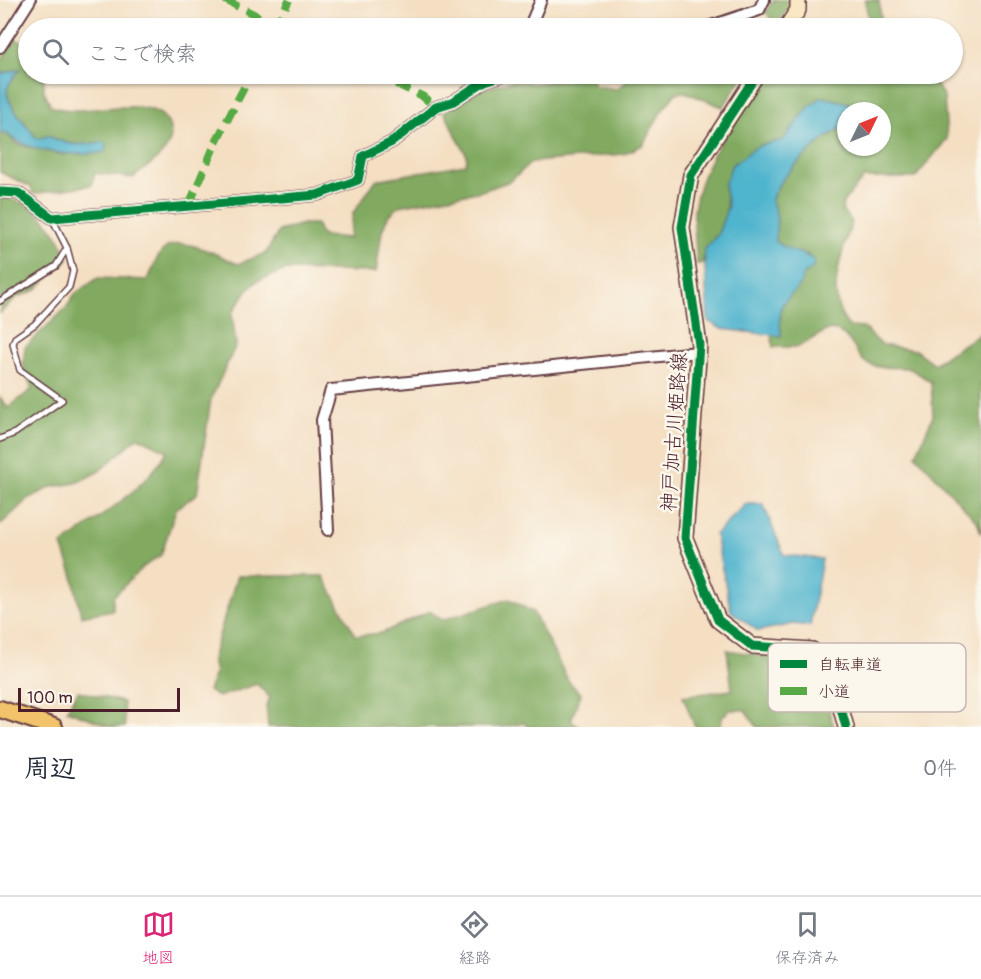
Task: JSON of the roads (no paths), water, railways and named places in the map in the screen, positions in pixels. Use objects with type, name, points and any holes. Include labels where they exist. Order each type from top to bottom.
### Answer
[{"type":"main road","points":[[0,709],[54,727]]},
{"type":"street","points":[[19,18],[30,0]]},
{"type":"street","points":[[533,18],[541,0]]},
{"type":"street","points":[[735,18],[759,10],[764,0]]},
{"type":"street","points":[[793,18],[798,10],[798,0]]},
{"type":"street","points":[[0,47],[18,19]]},
{"type":"street","points":[[0,192],[18,193],[52,218],[317,195],[358,180],[363,156],[392,142],[424,114],[479,84]]},
{"type":"street","name":"神戸加古川姫路線","points":[[750,84],[691,175],[682,227],[698,352],[685,538],[718,621],[752,646],[768,647]]},
{"type":"street","points":[[328,531],[322,420],[331,390],[698,352]]},
{"type":"street","name":"神戸加古川姫路線","points":[[842,712],[846,727]]},
{"type":"lane","points":[[0,439],[15,433],[62,400],[20,370],[13,344],[15,338],[36,324],[69,287],[73,271],[67,248],[52,218]]},
{"type":"lane","points":[[0,301],[56,266],[67,248]]},
{"type":"water","points":[[18,70],[9,84],[7,95],[23,122],[37,139],[48,136],[74,144],[102,142],[106,144],[105,152],[80,154],[52,152],[27,145],[6,133],[0,134],[0,74]]},
{"type":"water","points":[[822,97],[844,102],[837,102],[837,130],[791,169],[775,191],[772,200],[777,217],[776,242],[814,260],[813,268],[803,275],[799,286],[782,306],[780,311],[781,336],[722,329],[708,321],[704,250],[718,234],[728,206],[724,185],[732,165],[758,146],[783,140],[809,107]]},
{"type":"water","points":[[746,504],[763,504],[784,555],[822,559],[810,626],[794,624],[758,631],[731,611],[715,535]]}]
